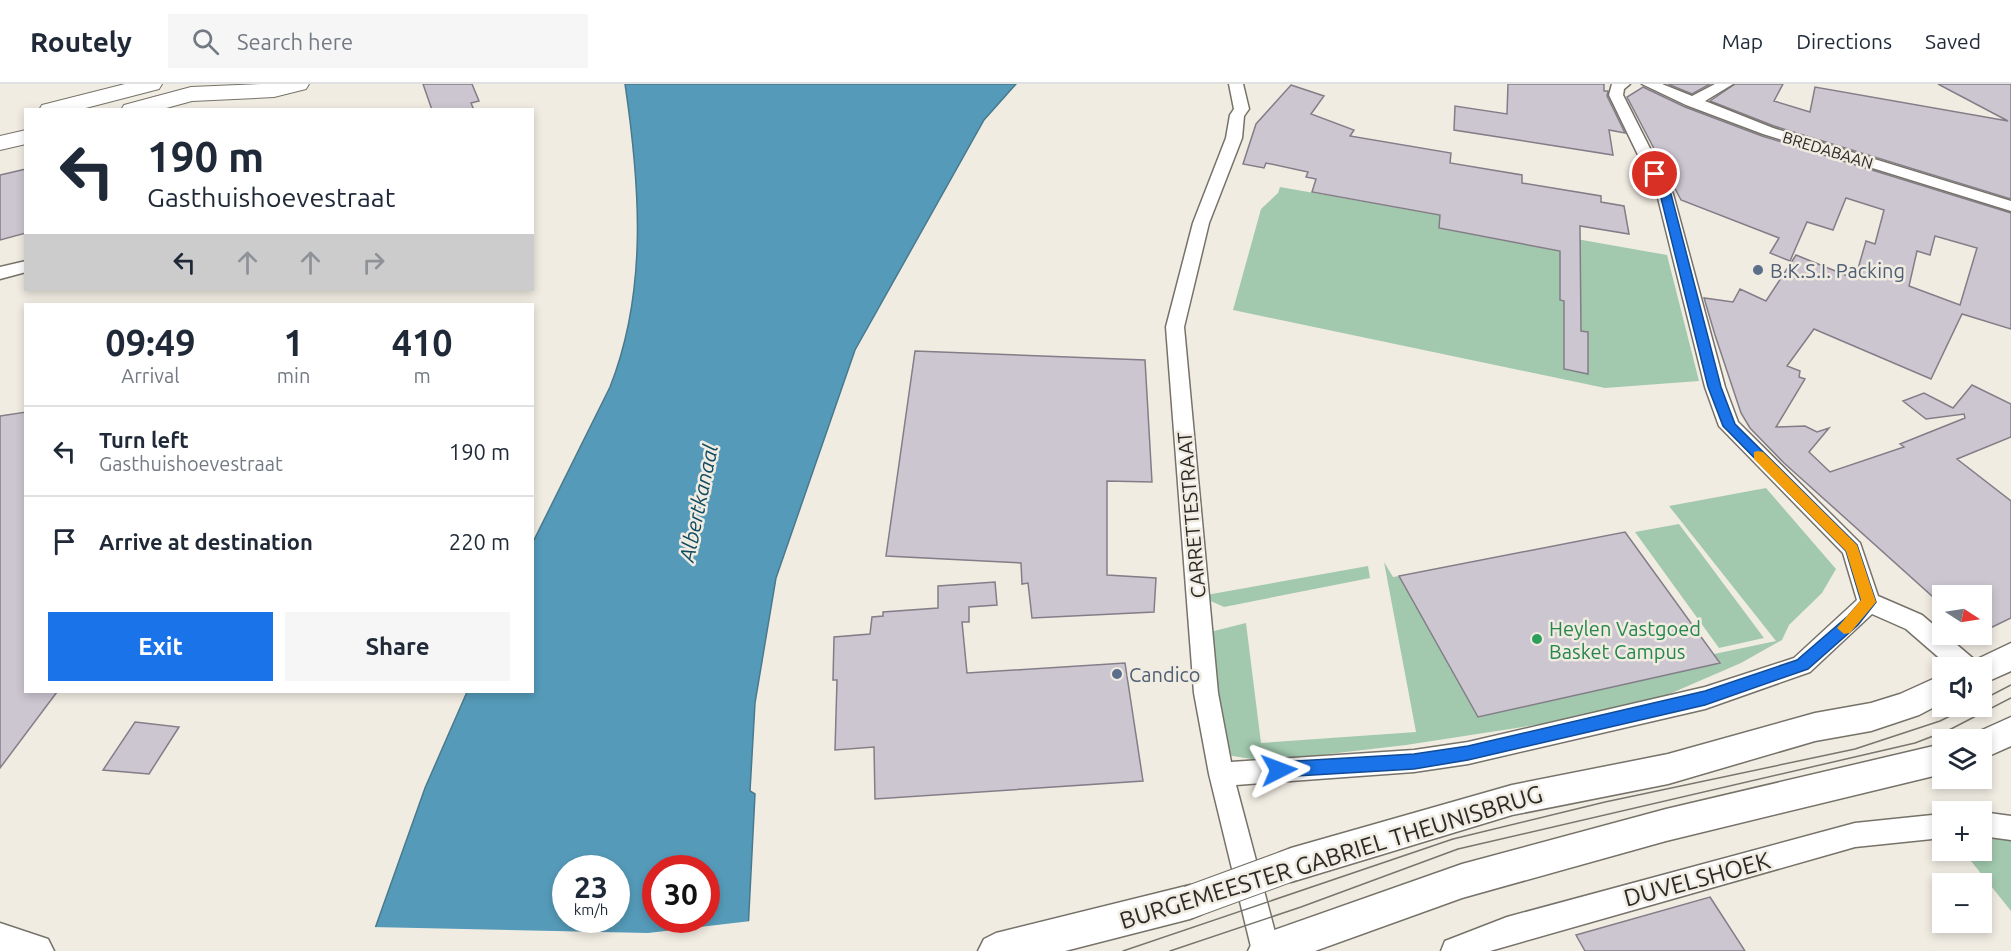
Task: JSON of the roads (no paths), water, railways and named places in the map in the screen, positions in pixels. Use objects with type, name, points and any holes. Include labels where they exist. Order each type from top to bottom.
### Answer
[{"type":"highway","points":[[58,108],[152,84]]},
{"type":"highway","points":[[139,108],[191,94],[274,90],[298,84]]},
{"type":"highway","points":[[0,122],[24,116]]},
{"type":"highway","points":[[0,143],[24,137]]},
{"type":"main road","points":[[1992,665],[2011,656]]},
{"type":"main road","name":"BURGEMEESTER GABRIEL THEUNISBRUG","points":[[996,951],[1190,902],[1291,865],[1512,800],[1668,768],[1815,727],[1871,717],[1908,705],[1932,693]]},
{"type":"main road","points":[[1992,740],[2011,731]]},
{"type":"main road","points":[[1266,951],[1462,881],[1666,825],[1932,761]]},
{"type":"main road","points":[[0,941],[36,951]]},
{"type":"street","points":[[1224,84],[1237,115]]},
{"type":"street","name":"CARRETTESTRAAT","points":[[1236,84],[1242,109],[1237,115],[1234,138],[1202,223],[1174,327],[1206,693],[1221,774],[1266,951]]},
{"type":"street","points":[[1623,84],[1617,87],[1616,94],[1665,194],[1715,387],[1729,426],[1852,549],[1869,602],[1914,622],[1955,657]]},
{"type":"street","name":"BREDABAAN","points":[[1649,84],[1768,131],[2011,206]]},
{"type":"street","points":[[1691,102],[1726,84]]},
{"type":"street","points":[[0,273],[24,267]]},
{"type":"street","points":[[1221,774],[1414,761],[1468,753],[1705,698],[1803,665],[1853,620],[1869,602]]},
{"type":"street","points":[[1992,825],[2011,828]]},
{"type":"street","name":"DUVELSHOEK","points":[[1455,951],[1507,931],[1855,836],[1932,827]]},
{"type":"water","name":"Albertkanaal","points":[[625,84],[1016,84],[984,120],[855,350],[776,578],[755,703],[750,791],[755,794],[747,951],[367,951],[425,788],[467,693],[534,693],[534,540],[610,387],[622,351],[635,276],[637,199]]},
{"type":"tram line","points":[[1992,695],[2011,685]]},
{"type":"tram line","points":[[1170,951],[1301,907],[1458,849],[1915,743],[1949,730],[2011,698]]},
{"type":"tram line","points":[[1123,951],[1453,839],[1605,802],[1855,749],[1948,717]]},
{"type":"place","name":"B.K.S.I. Packing","points":[[1758,270]]},
{"type":"place","name":"Heylen Vastgoed Basket Campus","points":[[1537,639]]},
{"type":"place","name":"Candico","points":[[1117,674]]}]
